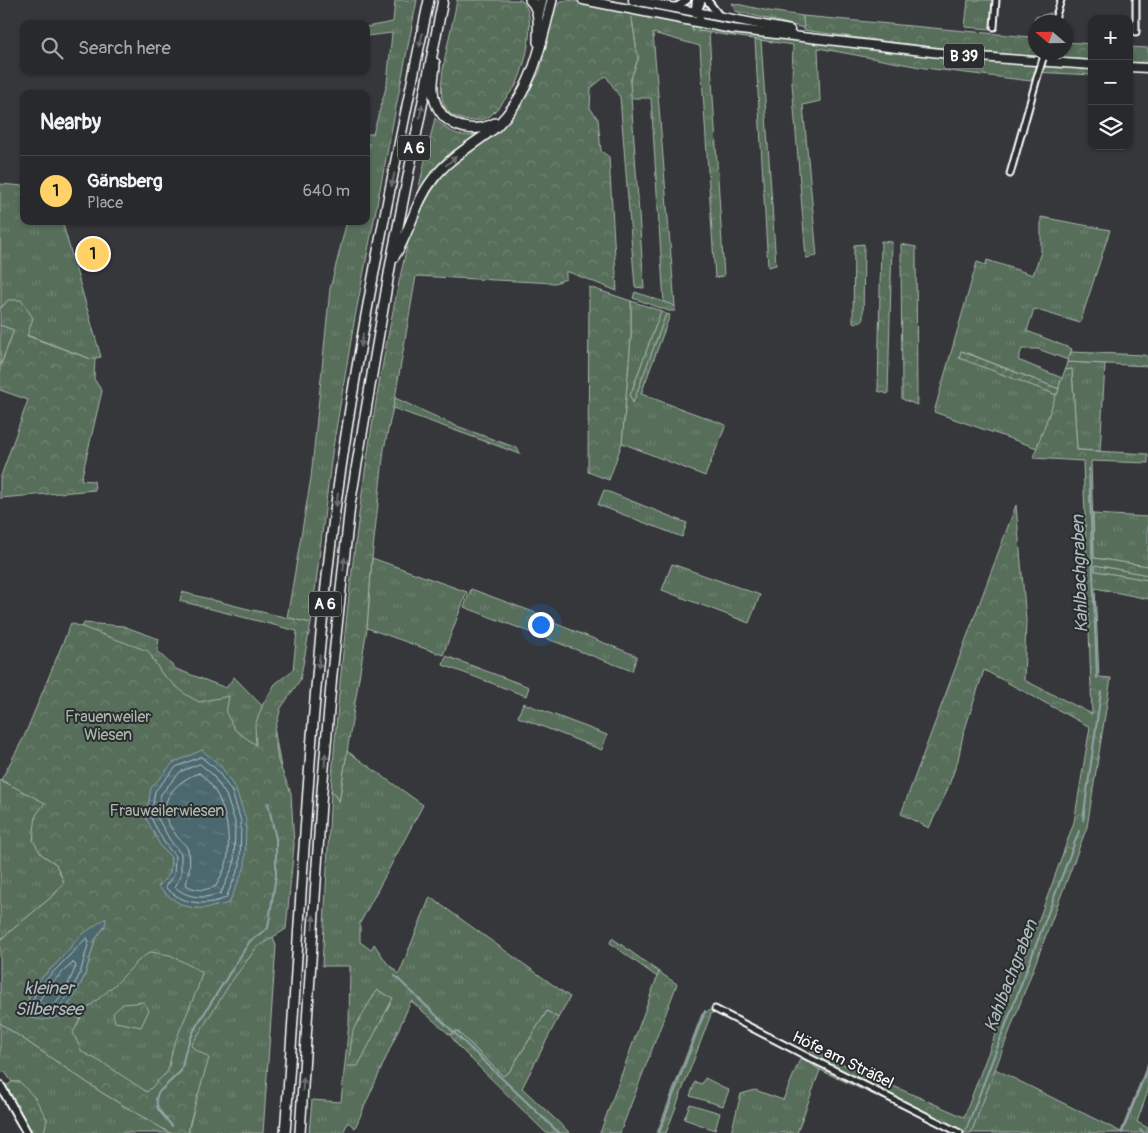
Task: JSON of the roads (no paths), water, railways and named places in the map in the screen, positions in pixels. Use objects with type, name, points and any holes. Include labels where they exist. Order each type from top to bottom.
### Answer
[{"type":"highway","name":"A 6","points":[[286,1133],[307,802],[336,504],[376,264],[429,0]]},
{"type":"highway","name":"A 6","points":[[300,1133],[321,803],[350,505],[391,262],[443,0]]},
{"type":"highway","points":[[530,0],[536,7],[538,16],[538,55]]},
{"type":"highway","points":[[538,16],[542,0]]},
{"type":"highway","points":[[391,262],[403,244],[418,205],[432,181],[448,162],[497,126],[521,96],[538,55],[552,0]]},
{"type":"highway","points":[[436,35],[433,90],[435,100],[447,120],[465,129],[473,129],[486,127],[504,118]]},
{"type":"main road","name":"B 39","points":[[583,0],[732,29],[966,56],[1088,65]]},
{"type":"main road","name":"B 39","points":[[633,0],[836,40]]},
{"type":"main road","points":[[1133,67],[1148,68]]},
{"type":"main road","points":[[0,1085],[27,1133]]},
{"type":"street","points":[[670,8],[678,6],[687,0]]},
{"type":"street","points":[[696,0],[695,8],[702,23]]},
{"type":"street","points":[[692,21],[702,0]]},
{"type":"street","points":[[707,0],[720,17]]},
{"type":"street","points":[[994,27],[996,0]]},
{"type":"street","points":[[1056,15],[1061,0]]},
{"type":"street","points":[[1136,0],[1136,32]]},
{"type":"street","points":[[1010,174],[1042,60]]},
{"type":"street","name":"Höfe am Sträßel","points":[[715,1009],[960,1133]]},
{"type":"water","points":[[202,750],[221,766],[236,790],[246,820],[245,866],[229,903],[208,908],[183,905],[158,887],[170,873],[171,857],[161,847],[146,818],[151,788],[173,763]]},
{"type":"water","name":"kleiner Silbersee","points":[[106,918],[105,926],[95,940],[85,975],[73,999],[58,1017],[44,1020],[31,1018],[25,1010],[33,986],[56,964],[81,935]]},
{"type":"waterway","name":"Kahlbachgraben","points":[[1089,469],[1097,678]]},
{"type":"waterway","name":"Kahlbachgraben","points":[[1083,820],[1101,692]]},
{"type":"waterway","points":[[172,1126],[158,1109],[156,1099],[158,1093],[181,1071],[186,1049],[195,1028],[250,941],[268,928],[276,875],[276,839],[268,803]]},
{"type":"waterway","name":"Kahlbachgraben","points":[[966,1130],[1079,831]]},
{"type":"waterway","points":[[395,976],[559,1133]]},
{"type":"waterway","points":[[659,1133],[705,1011]]},
{"type":"waterway","points":[[1122,1133],[1148,1067]]},
{"type":"waterway","points":[[1140,1130],[1144,1133]]},
{"type":"place","name":"Gänsberg","points":[[93,254]]},
{"type":"park label","name":"Frauenweiler Wiesen","points":[[108,726]]},
{"type":"park label","name":"Frauweilerwiesen","points":[[167,811]]}]
